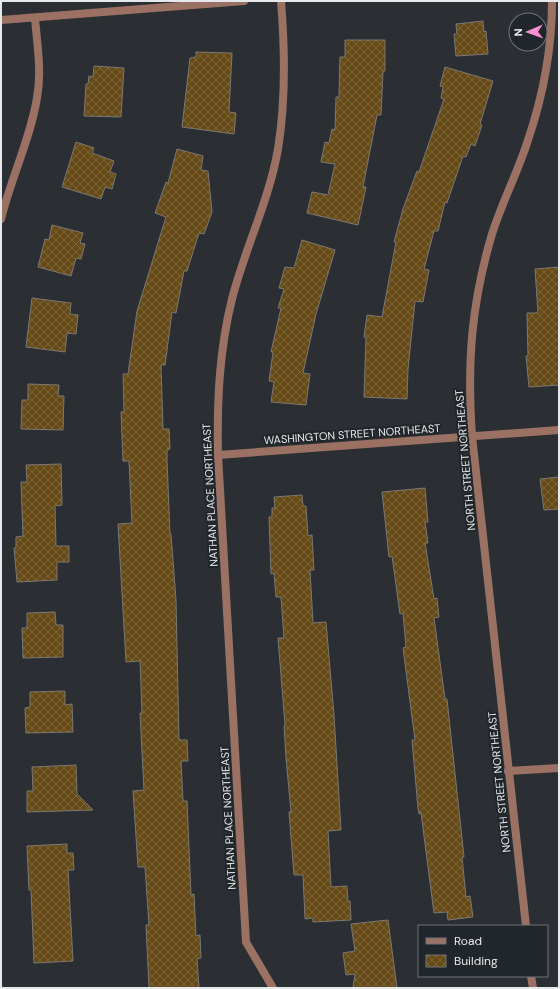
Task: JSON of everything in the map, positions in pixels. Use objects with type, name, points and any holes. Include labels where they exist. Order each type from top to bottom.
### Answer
[{"type":"street","points":[[1,20],[244,1]]},
{"type":"street","name":"NATHAN PLACE NORTHEAST","points":[[273,988],[246,942],[218,455],[217,396],[222,346],[232,298],[267,195],[278,149],[284,100],[281,1]]},
{"type":"street","name":"NORTH STREET NORTHEAST","points":[[526,925],[472,436],[469,387],[471,337],[479,282],[493,232],[528,140],[541,92],[549,43],[552,1]]},
{"type":"street","points":[[1,219],[29,135],[38,96],[39,67],[35,18]]},
{"type":"street","name":"WASHINGTON STREET NORTHEAST","points":[[218,455],[559,430]]},
{"type":"street","points":[[508,771],[559,768]]},
{"type":"street","points":[[531,977],[532,988]]},
{"type":"building","points":[[483,21],[484,32],[486,31],[488,54],[456,56],[454,34],[457,34],[456,24]]},
{"type":"building","points":[[345,40],[385,40],[385,71],[383,71],[381,115],[377,115],[363,187],[366,187],[358,225],[307,213],[312,192],[328,195],[335,164],[321,162],[325,142],[329,143],[332,129],[335,130],[336,97],[339,97],[340,57],[345,57]]},
{"type":"building","points":[[196,52],[232,53],[229,112],[236,113],[234,134],[182,127],[190,58],[196,57]]},
{"type":"building","points":[[94,66],[124,68],[121,117],[84,116],[86,84],[88,84],[89,76],[93,77]]},
{"type":"building","points":[[445,67],[493,81],[475,146],[471,144],[466,157],[463,156],[447,203],[445,202],[438,231],[434,231],[424,269],[429,270],[423,302],[415,301],[408,369],[407,399],[364,397],[366,338],[364,337],[367,315],[382,317],[396,242],[394,242],[403,209],[417,171],[419,172],[444,99],[441,98],[443,87],[440,86]]},
{"type":"building","points":[[76,142],[94,148],[92,153],[114,161],[110,172],[116,174],[112,189],[105,187],[101,199],[62,187]]},
{"type":"building","points":[[177,149],[203,156],[201,170],[208,171],[212,212],[204,234],[199,233],[187,271],[184,271],[176,313],[172,312],[165,365],[161,365],[163,429],[169,429],[170,449],[167,450],[167,460],[170,534],[176,600],[179,740],[187,740],[188,761],[181,761],[183,801],[187,801],[191,895],[194,894],[196,936],[200,935],[201,958],[197,959],[199,988],[149,988],[146,925],[149,925],[145,867],[138,867],[133,791],[144,790],[140,713],[142,713],[140,661],[126,662],[118,524],[132,523],[129,461],[123,461],[121,412],[124,412],[123,374],[128,374],[137,311],[166,217],[155,213],[166,182],[168,183]]},
{"type":"building","points":[[52,225],[83,233],[80,243],[85,244],[81,259],[76,258],[71,276],[38,267],[45,239],[49,240]]},
{"type":"building","points":[[302,240],[335,250],[316,314],[303,373],[310,374],[306,405],[271,402],[274,382],[269,381],[273,352],[271,352],[281,308],[278,308],[284,289],[279,288],[285,267],[294,268]]},
{"type":"building","points":[[559,267],[559,385],[529,387],[526,356],[528,356],[527,313],[538,313],[535,269]]},
{"type":"building","points":[[32,298],[71,303],[70,314],[78,315],[76,334],[67,333],[65,352],[26,347]]},
{"type":"building","points":[[28,384],[59,385],[58,396],[64,396],[63,430],[21,429],[22,400],[28,400]]},
{"type":"building","points":[[61,464],[62,505],[55,506],[56,546],[69,546],[69,562],[57,562],[57,580],[17,582],[14,548],[16,548],[16,537],[23,536],[21,482],[27,482],[26,465]]},
{"type":"building","points":[[559,477],[559,509],[544,510],[540,479]]},
{"type":"building","points":[[425,488],[428,522],[425,522],[428,543],[425,543],[434,599],[437,598],[439,617],[434,618],[445,699],[447,699],[464,857],[462,857],[466,897],[470,896],[473,917],[448,920],[447,912],[434,913],[421,813],[419,814],[418,808],[412,740],[415,740],[403,648],[406,647],[403,613],[400,614],[392,556],[389,557],[382,492]]},
{"type":"building","points":[[302,495],[303,506],[306,506],[308,536],[312,535],[314,570],[310,570],[313,623],[326,622],[334,715],[341,830],[328,831],[331,887],[347,886],[348,902],[350,901],[351,920],[313,922],[313,918],[305,919],[303,875],[294,875],[289,812],[291,812],[278,638],[284,638],[281,597],[276,597],[274,573],[271,574],[269,517],[272,517],[272,508],[275,508],[274,497]]},
{"type":"building","points":[[55,612],[56,625],[63,625],[63,657],[23,658],[22,628],[27,628],[27,613]]},
{"type":"building","points":[[65,691],[65,705],[72,704],[73,732],[26,733],[25,708],[30,707],[30,692]]},
{"type":"building","points":[[76,765],[77,794],[93,810],[27,812],[27,791],[33,791],[32,767]]},
{"type":"building","points":[[67,844],[67,853],[73,853],[74,870],[68,870],[73,961],[34,963],[31,890],[29,890],[27,846]]},
{"type":"building","points":[[388,920],[397,988],[353,988],[355,974],[346,975],[343,953],[355,951],[351,924]]}]
